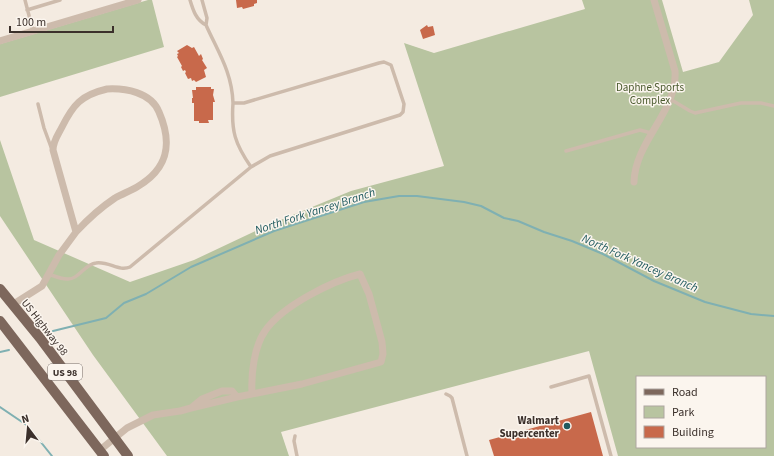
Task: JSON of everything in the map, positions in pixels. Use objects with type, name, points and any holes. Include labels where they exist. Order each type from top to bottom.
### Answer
[{"type":"main road","name":"US Highway 98","points":[[0,289],[40,338],[128,456]]},
{"type":"main road","name":"US 98","points":[[0,321],[102,453]]},
{"type":"street","points":[[0,41],[138,0]]},
{"type":"street","points":[[634,182],[634,172],[637,162],[670,99],[676,80],[675,71],[654,0]]},
{"type":"street","points":[[12,305],[42,286],[59,255],[76,232],[93,215],[104,205],[148,179],[158,169],[167,148],[164,124],[158,109],[148,98],[121,89],[100,91],[86,95],[75,105],[53,142],[53,150],[76,232]]},
{"type":"street","points":[[102,453],[114,438],[126,428],[153,415],[180,412],[252,393],[302,384],[381,362],[383,354],[382,342],[369,294],[360,274],[345,278],[317,291],[274,319],[264,332],[256,352],[253,367],[252,393]]},
{"type":"lane","points":[[24,0],[33,31]]},
{"type":"lane","points":[[27,10],[60,0]]},
{"type":"lane","points":[[190,0],[197,18],[200,22],[206,25]]},
{"type":"lane","points":[[202,0],[207,18],[206,25],[227,68],[232,84],[232,118],[234,136],[239,150],[251,167]]},
{"type":"lane","points":[[48,274],[66,279],[74,278],[86,267],[99,262],[122,269],[130,267],[251,167],[270,156],[400,115],[404,109],[393,69],[391,65],[384,62],[244,103],[233,103]]},
{"type":"lane","points":[[670,99],[695,113],[741,103],[761,103],[774,106]]},
{"type":"lane","points":[[38,104],[44,128],[53,150]]},
{"type":"lane","points":[[566,151],[640,130],[651,133]]},
{"type":"lane","points":[[552,386],[589,376],[611,456]]},
{"type":"lane","points":[[446,394],[452,398],[467,456]]},
{"type":"lane","points":[[295,436],[294,441],[297,456]]},
{"type":"green space","points":[[152,0],[164,47],[0,97],[0,44]]},
{"type":"green space","name":"Daphne Sports Complex","points":[[582,0],[662,0],[683,72],[719,62],[753,15],[749,0],[774,0],[774,456],[618,456],[589,351],[281,432],[289,456],[167,456],[93,355],[0,216],[0,140],[34,240],[130,282],[194,260],[266,226],[351,191],[444,166],[404,43],[434,53],[585,9]]},
{"type":"building","points":[[236,0],[257,0],[257,3],[254,4],[254,6],[243,9],[242,7],[237,8]]},
{"type":"building","points":[[427,25],[428,27],[433,26],[435,35],[423,39],[420,30]]},
{"type":"building","points":[[187,45],[192,48],[194,47],[199,56],[201,54],[202,60],[207,68],[204,70],[206,77],[196,82],[194,80],[192,81],[191,78],[188,79],[185,70],[183,71],[177,57],[177,54],[179,53],[177,51]]},
{"type":"building","points":[[196,87],[211,87],[211,89],[214,89],[213,95],[215,102],[213,102],[213,120],[208,120],[209,123],[199,123],[199,121],[194,121],[192,90],[196,90]]},
{"type":"building","name":"Walmart Supercenter","points":[[591,412],[603,456],[494,456],[489,440]]},
{"type":"waterway","name":"North Fork Yancey Branch","points":[[53,331],[106,318],[124,303],[146,294],[191,267],[274,231],[364,202],[399,196],[417,196],[464,202],[481,206],[504,218],[518,221],[603,254],[654,281],[705,302],[751,314],[774,316]]},
{"type":"waterway","name":"North Fork Yancey Branch","points":[[0,352],[9,350]]},
{"type":"waterway","points":[[0,407],[28,426],[52,456]]},
{"type":"place","name":"Walmart Supercenter","points":[[567,426]]}]
